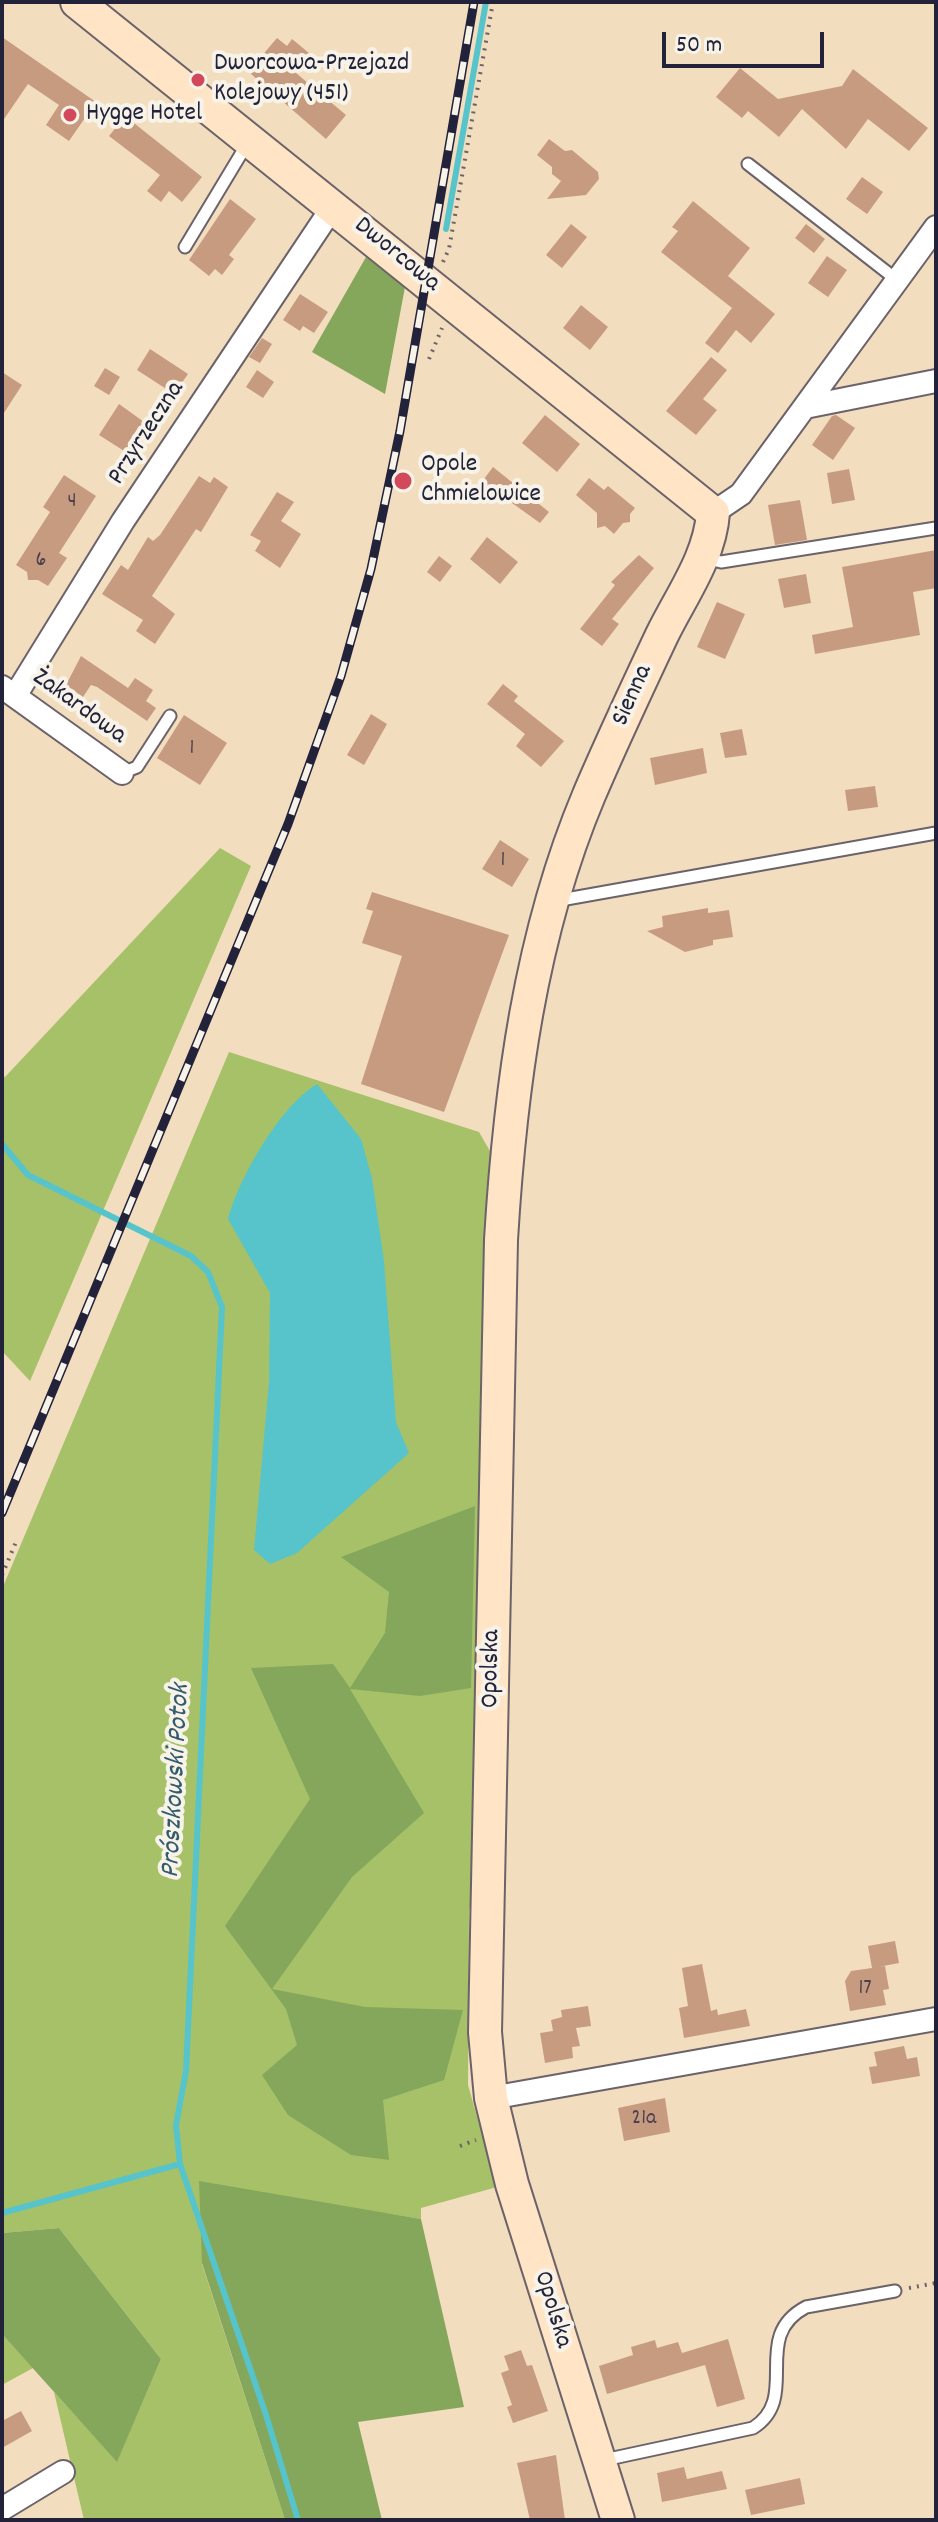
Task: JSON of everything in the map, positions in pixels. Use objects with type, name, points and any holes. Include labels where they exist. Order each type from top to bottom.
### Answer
[{"type":"street","name":"Dworcowa","points":[[77,2],[334,205],[713,513]]},
{"type":"street","name":"Przyrzeczna","points":[[8,692],[317,225],[334,205]]},
{"type":"street","points":[[713,513],[741,494],[936,227]]},
{"type":"street","points":[[805,407],[936,381]]},
{"type":"street","name":"Sienna","points":[[501,1240],[507,1145],[524,1021],[572,837],[712,535],[713,513]]},
{"type":"street","name":"Żakardowa","points":[[8,692],[122,773]]},
{"type":"street","name":"Opolska","points":[[501,1240],[485,2032],[491,2098],[512,2184],[618,2520]]},
{"type":"street","points":[[491,2098],[936,2019]]},
{"type":"street","points":[[2,2509],[63,2472]]},
{"type":"lane","points":[[185,247],[250,139]]},
{"type":"lane","points":[[748,164],[897,280]]},
{"type":"lane","points":[[701,557],[721,562],[936,528]]},
{"type":"lane","points":[[122,773],[137,767],[170,716]]},
{"type":"lane","points":[[555,901],[936,833]]},
{"type":"lane","points":[[599,2462],[753,2428],[772,2411],[776,2392],[778,2335],[783,2323],[806,2307],[895,2291]]},
{"type":"path","points":[[433,286],[449,249],[493,2]]},
{"type":"path","points":[[429,359],[444,324]]},
{"type":"path","points":[[2,1575],[16,1542]]},
{"type":"path","points":[[895,2291],[936,2283]]},
{"type":"green space","points":[[366,257],[405,287],[385,394],[312,352]]},
{"type":"green space","points":[[220,848],[251,866],[30,1381],[2,1351],[2,1075],[5,1077]]},
{"type":"green space","points":[[229,1052],[479,1132],[494,1158],[490,1826],[469,1911],[468,2085],[497,2187],[421,2208],[421,2219],[384,2213],[202,2264],[285,2520],[84,2520],[54,2392],[117,2461],[161,2359],[59,2228],[2,2233],[2,1589]]},
{"type":"green space","points":[[475,1506],[471,1688],[420,1696],[350,1689],[424,1813],[352,1877],[272,1989],[365,2007],[463,2010],[444,2080],[383,2100],[389,2160],[351,2155],[288,2115],[262,2075],[297,2045],[286,2009],[225,1926],[310,1799],[251,1668],[333,1664],[350,1688],[385,1633],[389,1592],[341,1557]]},
{"type":"green space","points":[[199,2181],[421,2219],[464,2407],[358,2422],[382,2520],[285,2520],[202,2263]]},
{"type":"green space","points":[[59,2228],[161,2359],[117,2462],[2,2334],[2,2233]]},
{"type":"green space","points":[[2,2334],[33,2368],[2,2385]]},
{"type":"water","points":[[317,1084],[361,1139],[372,1178],[384,1261],[396,1422],[409,1453],[297,1553],[270,1564],[254,1550],[269,1382],[270,1293],[228,1219],[241,1184],[263,1144],[289,1109]]},
{"type":"building","points":[[2,37],[96,102],[69,141],[46,125],[59,105],[28,84],[2,122]]},
{"type":"building","points":[[277,38],[287,46],[292,39],[309,53],[296,73],[346,115],[326,139],[251,74],[257,67],[254,65]]},
{"type":"building","points":[[740,68],[778,99],[842,86],[853,69],[928,128],[909,151],[868,119],[846,149],[802,109],[779,137],[748,111],[742,118],[716,97]]},
{"type":"building","points":[[125,116],[202,177],[182,202],[169,191],[161,202],[147,191],[160,175],[109,136]]},
{"type":"building","points":[[549,139],[565,151],[572,150],[598,172],[599,179],[586,195],[547,199],[561,181],[552,174],[552,167],[537,155]]},
{"type":"building","points":[[862,177],[883,192],[867,214],[846,199]]},
{"type":"building","points":[[230,199],[256,219],[229,255],[234,259],[222,275],[215,269],[209,276],[189,260]]},
{"type":"building","points":[[693,201],[750,248],[728,276],[775,314],[751,343],[736,330],[718,353],[705,343],[732,308],[661,252],[678,231],[672,227]]},
{"type":"building","points":[[571,224],[587,237],[562,268],[546,255]]},
{"type":"building","points":[[806,224],[825,239],[814,253],[795,238]]},
{"type":"building","points":[[827,256],[847,270],[828,297],[808,283]]},
{"type":"building","points":[[300,294],[328,312],[314,333],[303,326],[300,331],[283,320]]},
{"type":"building","points":[[581,305],[608,327],[590,350],[563,328]]},
{"type":"building","points":[[262,338],[272,344],[260,363],[249,357]]},
{"type":"building","points":[[150,349],[188,374],[174,394],[137,370]]},
{"type":"building","points":[[711,357],[727,370],[703,399],[717,410],[696,435],[666,411]]},
{"type":"building","points":[[105,368],[120,377],[109,395],[94,386]]},
{"type":"building","points":[[257,370],[274,382],[263,398],[246,387]]},
{"type":"building","points":[[2,372],[22,385],[2,416]]},
{"type":"building","points":[[119,404],[151,427],[132,456],[99,435]]},
{"type":"building","points":[[545,415],[580,444],[557,472],[522,443]]},
{"type":"building","points":[[836,415],[855,428],[833,460],[812,445],[832,416]]},
{"type":"building","points":[[493,467],[549,512],[540,523],[498,493],[494,499],[478,487]]},
{"type":"building","points":[[849,469],[855,500],[832,504],[827,473]]},
{"type":"building","points":[[64,475],[96,496],[59,553],[67,558],[48,586],[38,580],[28,580],[27,572],[16,565],[50,512],[43,507]]},
{"type":"building","points":[[199,476],[210,483],[214,477],[228,487],[201,532],[196,529],[152,596],[175,614],[155,644],[136,631],[143,620],[102,594],[121,565],[128,570],[148,537],[153,541],[160,535]]},
{"type":"building","points":[[589,478],[604,490],[608,486],[635,508],[630,514],[630,522],[623,523],[614,534],[605,526],[597,528],[597,513],[576,495]]},
{"type":"building","points":[[277,492],[294,502],[281,521],[301,534],[280,568],[255,551],[261,541],[250,535]]},
{"type":"building","points":[[800,500],[807,540],[775,545],[768,505]]},
{"type":"building","points":[[487,537],[518,562],[500,584],[470,559]]},
{"type":"building","points":[[936,550],[936,588],[913,592],[920,635],[815,654],[812,635],[853,627],[842,567]]},
{"type":"building","points":[[639,555],[654,568],[612,619],[619,624],[602,646],[580,629],[615,585],[611,582]]},
{"type":"building","points":[[439,556],[452,566],[440,582],[427,572]]},
{"type":"building","points":[[806,574],[811,603],[784,608],[778,579]]},
{"type":"building","points":[[717,602],[745,614],[725,659],[697,647]]},
{"type":"building","points":[[81,656],[128,688],[135,678],[153,690],[146,701],[156,708],[147,721],[97,687],[91,685],[83,697],[66,685]]},
{"type":"building","points":[[503,684],[518,696],[514,701],[564,741],[541,767],[516,746],[525,734],[487,704]]},
{"type":"building","points":[[371,714],[387,724],[364,765],[347,755]]},
{"type":"building","points":[[184,715],[227,743],[200,785],[157,758]]},
{"type":"building","points":[[742,729],[747,755],[725,758],[720,733]]},
{"type":"building","points":[[703,748],[707,773],[655,785],[650,758]]},
{"type":"building","points":[[875,786],[878,807],[848,811],[845,790]]},
{"type":"building","points":[[500,840],[529,859],[512,887],[482,869]]},
{"type":"building","points":[[372,892],[509,935],[444,1112],[361,1084],[402,956],[362,943],[373,911],[366,909]]},
{"type":"building","points":[[708,908],[708,913],[729,910],[733,937],[713,940],[713,945],[685,952],[647,931],[663,927],[662,916]]},
{"type":"building","points":[[895,1941],[899,1963],[878,1967],[885,1966],[889,1989],[883,1990],[886,2005],[850,2011],[845,1981],[851,1971],[872,1968],[868,1946]]},
{"type":"building","points":[[702,1964],[711,2011],[717,2009],[718,2015],[746,2009],[750,2026],[684,2038],[679,2008],[688,2006],[682,1968]]},
{"type":"building","points":[[588,2006],[591,2026],[576,2028],[580,2046],[572,2047],[573,2058],[545,2063],[540,2033],[553,2031],[551,2020],[562,2017],[561,2010]]},
{"type":"building","points":[[904,2046],[907,2059],[917,2057],[920,2076],[872,2084],[869,2067],[877,2066],[874,2052]]},
{"type":"building","points":[[665,2098],[670,2132],[624,2141],[618,2108]]},
{"type":"building","points":[[728,2339],[745,2399],[717,2407],[705,2365],[607,2394],[599,2366],[633,2355],[631,2347],[655,2340],[657,2348],[678,2342],[682,2353]]},
{"type":"building","points":[[521,2350],[527,2366],[532,2365],[548,2411],[513,2423],[507,2407],[512,2405],[501,2373],[509,2370],[504,2356]]},
{"type":"building","points":[[21,2411],[32,2431],[2,2448],[2,2421]]},
{"type":"building","points":[[556,2455],[565,2520],[530,2520],[517,2463]]},
{"type":"building","points":[[684,2467],[687,2479],[722,2471],[727,2489],[662,2502],[657,2473]]},
{"type":"building","points":[[800,2478],[805,2504],[751,2515],[745,2490]]},
{"type":"waterway","points":[[446,229],[486,2]]},
{"type":"waterway","name":"Prószkowski Potok","points":[[2,1144],[28,1175],[191,1256],[208,1272],[222,1307],[186,2071],[176,2125],[180,2164],[266,2415],[298,2520]]},
{"type":"waterway","points":[[2,2213],[180,2164]]},
{"type":"railway","points":[[2,1513],[288,824],[341,676],[371,569],[400,431],[474,2]]},
{"type":"place","name":"Dworcowa-Przejazd Kolejowy (451)","points":[[198,80]]},
{"type":"place","name":"Hygge Hotel","points":[[70,115]]},
{"type":"place","name":"Opole Chmielowice","points":[[403,481]]}]
